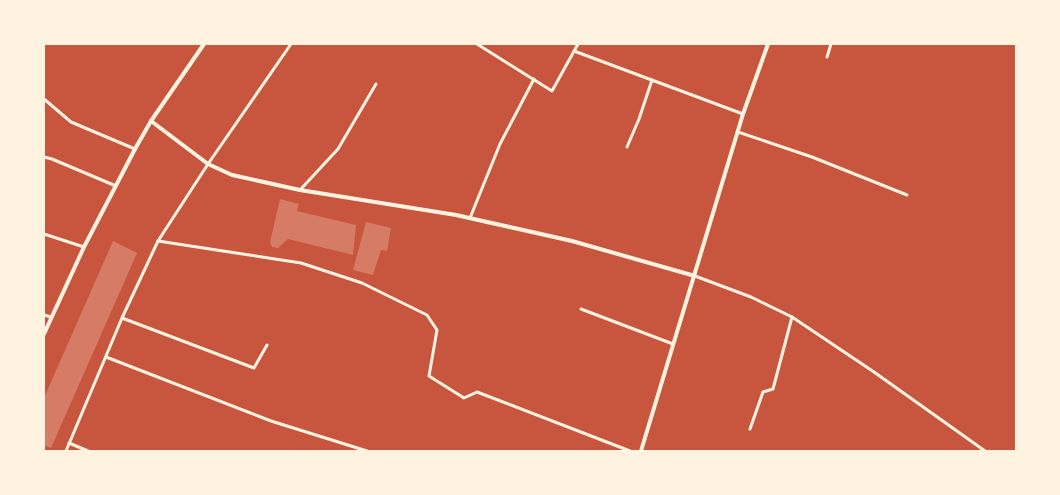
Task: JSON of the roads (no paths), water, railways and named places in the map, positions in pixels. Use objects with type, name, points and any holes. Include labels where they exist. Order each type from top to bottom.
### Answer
[{"type":"street","points":[[44,334],[84,247],[135,149],[151,121],[204,44]]},
{"type":"street","points":[[641,451],[743,114],[768,44]]},
{"type":"street","points":[[151,121],[208,164],[232,175],[300,190],[470,218],[572,241],[695,276]]},
{"type":"lane","points":[[66,451],[122,318],[158,241],[208,164],[291,44]]},
{"type":"lane","points":[[477,44],[552,91],[578,44]]},
{"type":"lane","points":[[826,57],[831,44]]},
{"type":"lane","points":[[574,51],[743,114]]},
{"type":"lane","points":[[470,218],[500,144],[534,79]]},
{"type":"lane","points":[[627,147],[639,119],[652,80]]},
{"type":"lane","points":[[300,190],[338,149],[376,84]]},
{"type":"lane","points":[[44,99],[71,122],[135,149]]},
{"type":"lane","points":[[738,132],[812,157],[907,195]]},
{"type":"lane","points":[[44,157],[116,186]]},
{"type":"lane","points":[[44,234],[84,247]]},
{"type":"lane","points":[[158,241],[301,263],[362,283],[427,315],[437,330],[429,376],[464,398],[477,392],[630,451]]},
{"type":"lane","points":[[695,276],[751,298],[792,317],[874,372],[986,451]]},
{"type":"lane","points":[[581,309],[674,344]]},
{"type":"lane","points":[[44,315],[51,317]]},
{"type":"lane","points":[[750,428],[763,392],[773,389],[792,317]]},
{"type":"lane","points":[[122,318],[254,368],[267,345]]},
{"type":"lane","points":[[106,357],[271,421],[367,451]]},
{"type":"lane","points":[[69,444],[88,451]]}]
